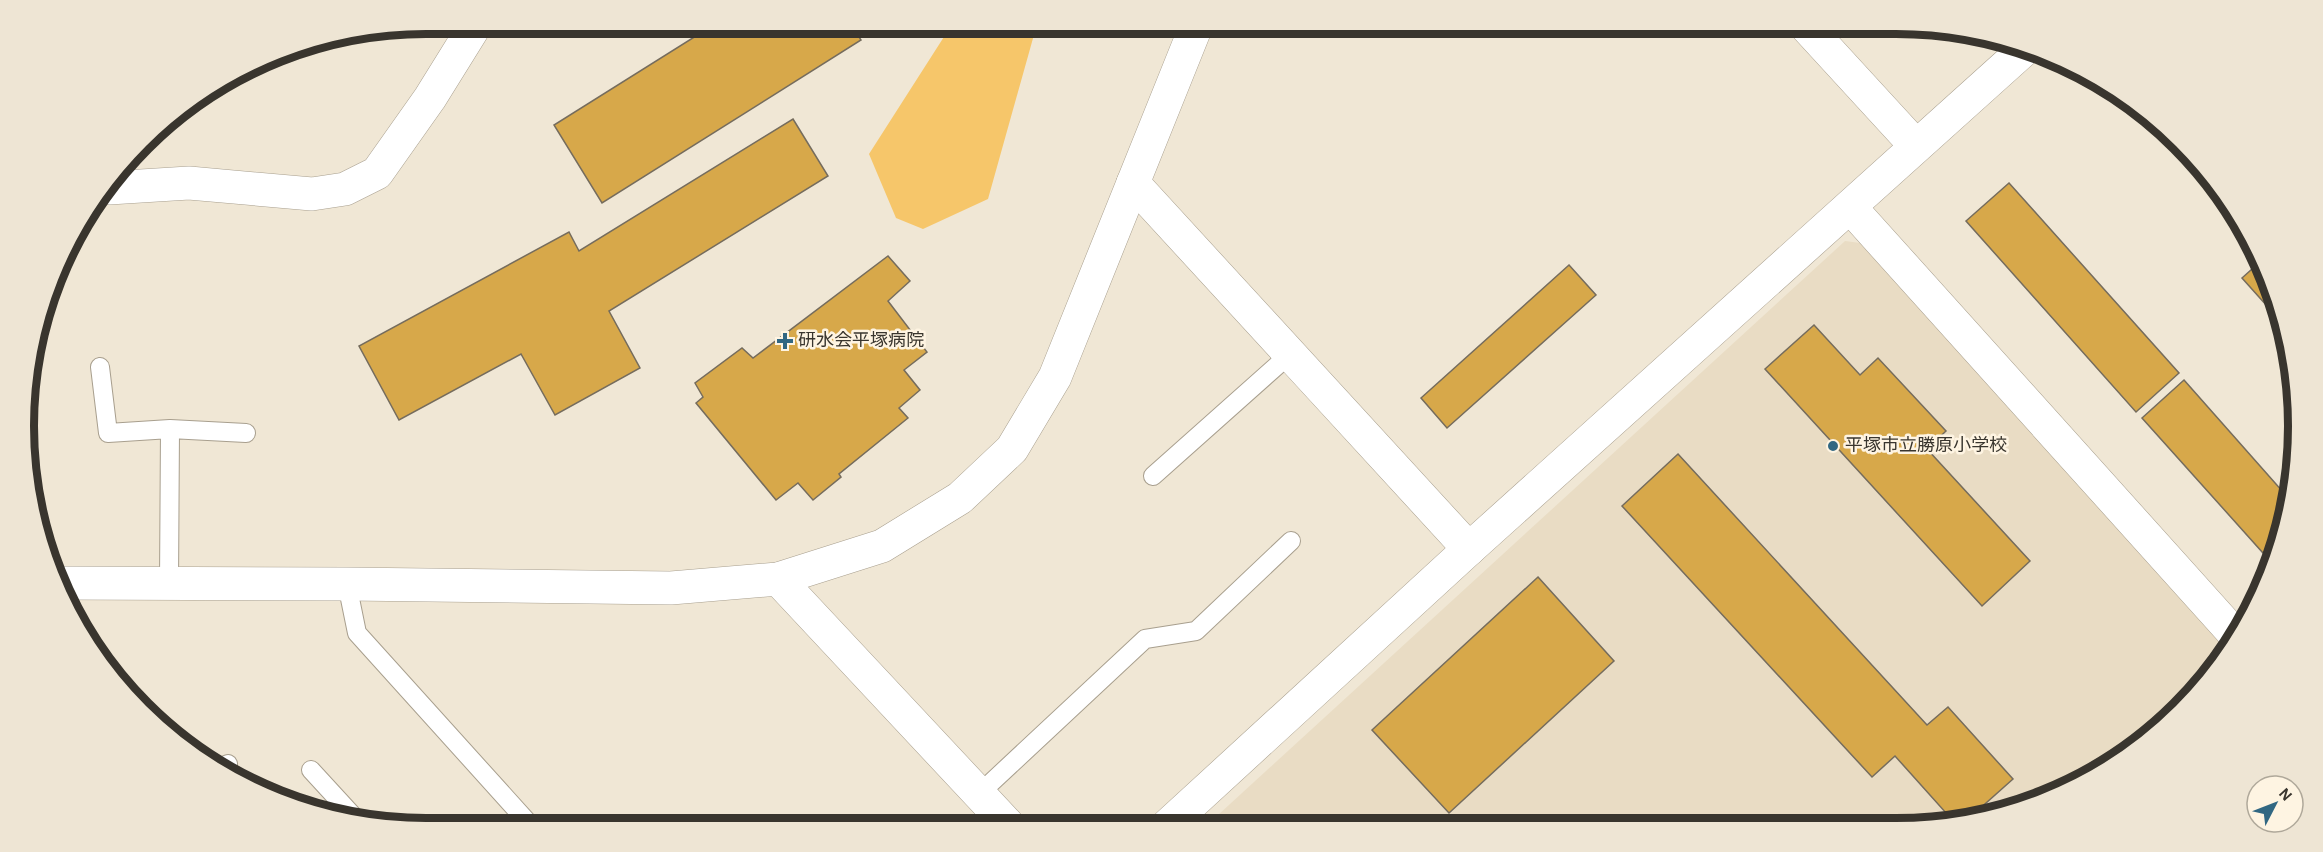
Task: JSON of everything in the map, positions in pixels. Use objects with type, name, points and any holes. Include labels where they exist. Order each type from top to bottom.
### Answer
[{"type":"street","points":[[115,188],[189,183],[312,194],[345,189],[377,173],[430,98],[470,34]]},
{"type":"street","points":[[67,583],[671,588],[778,579],[882,546],[960,498],[1012,449],[1055,377],[1193,34]]},
{"type":"street","points":[[1813,34],[1916,146]]},
{"type":"street","points":[[1176,818],[1469,549],[2019,54]]},
{"type":"street","points":[[1133,183],[1469,549]]},
{"type":"street","points":[[1850,207],[2231,630]]},
{"type":"street","points":[[778,579],[1002,818]]},
{"type":"lane","points":[[1153,476],[1290,354]]},
{"type":"lane","points":[[100,367],[108,433],[170,429],[246,433]]},
{"type":"lane","points":[[169,584],[170,429]]},
{"type":"lane","points":[[980,793],[1145,639],[1196,631],[1291,542]]},
{"type":"lane","points":[[347,584],[357,633],[524,818]]},
{"type":"lane","points":[[311,770],[347,809]]},
{"type":"shaded area","points":[[946,34],[1034,34],[988,199],[923,229],[896,218],[869,154]]},
{"type":"shaded area","name":"平塚市立勝原小学校","points":[[1845,241],[1860,243],[2224,643],[2174,703],[2115,752],[2047,788],[1973,810],[1897,818],[1215,818]]},
{"type":"building","points":[[699,34],[857,34],[861,40],[602,203],[554,125]]},
{"type":"building","points":[[793,119],[828,176],[609,311],[640,368],[555,415],[521,354],[399,420],[359,346],[569,232],[579,251]]},
{"type":"building","points":[[2009,183],[2179,373],[2136,412],[1966,221]]},
{"type":"building","points":[[888,256],[910,281],[888,301],[927,352],[904,370],[920,390],[899,408],[908,418],[839,474],[841,477],[813,500],[798,483],[776,500],[696,403],[703,397],[695,383],[742,348],[753,358]]},
{"type":"building","points":[[1569,265],[1596,295],[1447,428],[1421,398]]},
{"type":"building","points":[[2255,267],[2271,310],[2242,278]]},
{"type":"building","points":[[1814,325],[1860,375],[1878,358],[1946,431],[1927,449],[2030,561],[1982,606],[1765,369]]},
{"type":"building","points":[[2184,380],[2283,492],[2266,557],[2142,418]]},
{"type":"building","points":[[1678,454],[1927,725],[1948,707],[2013,779],[1980,808],[1947,814],[1895,756],[1872,777],[1622,506]]},
{"type":"building","points":[[1538,577],[1614,661],[1449,813],[1372,730]]},
{"type":"place","name":"研水会平塚病院","points":[[785,341]]},
{"type":"place","name":"平塚市立勝原小学校","points":[[1833,446]]}]
